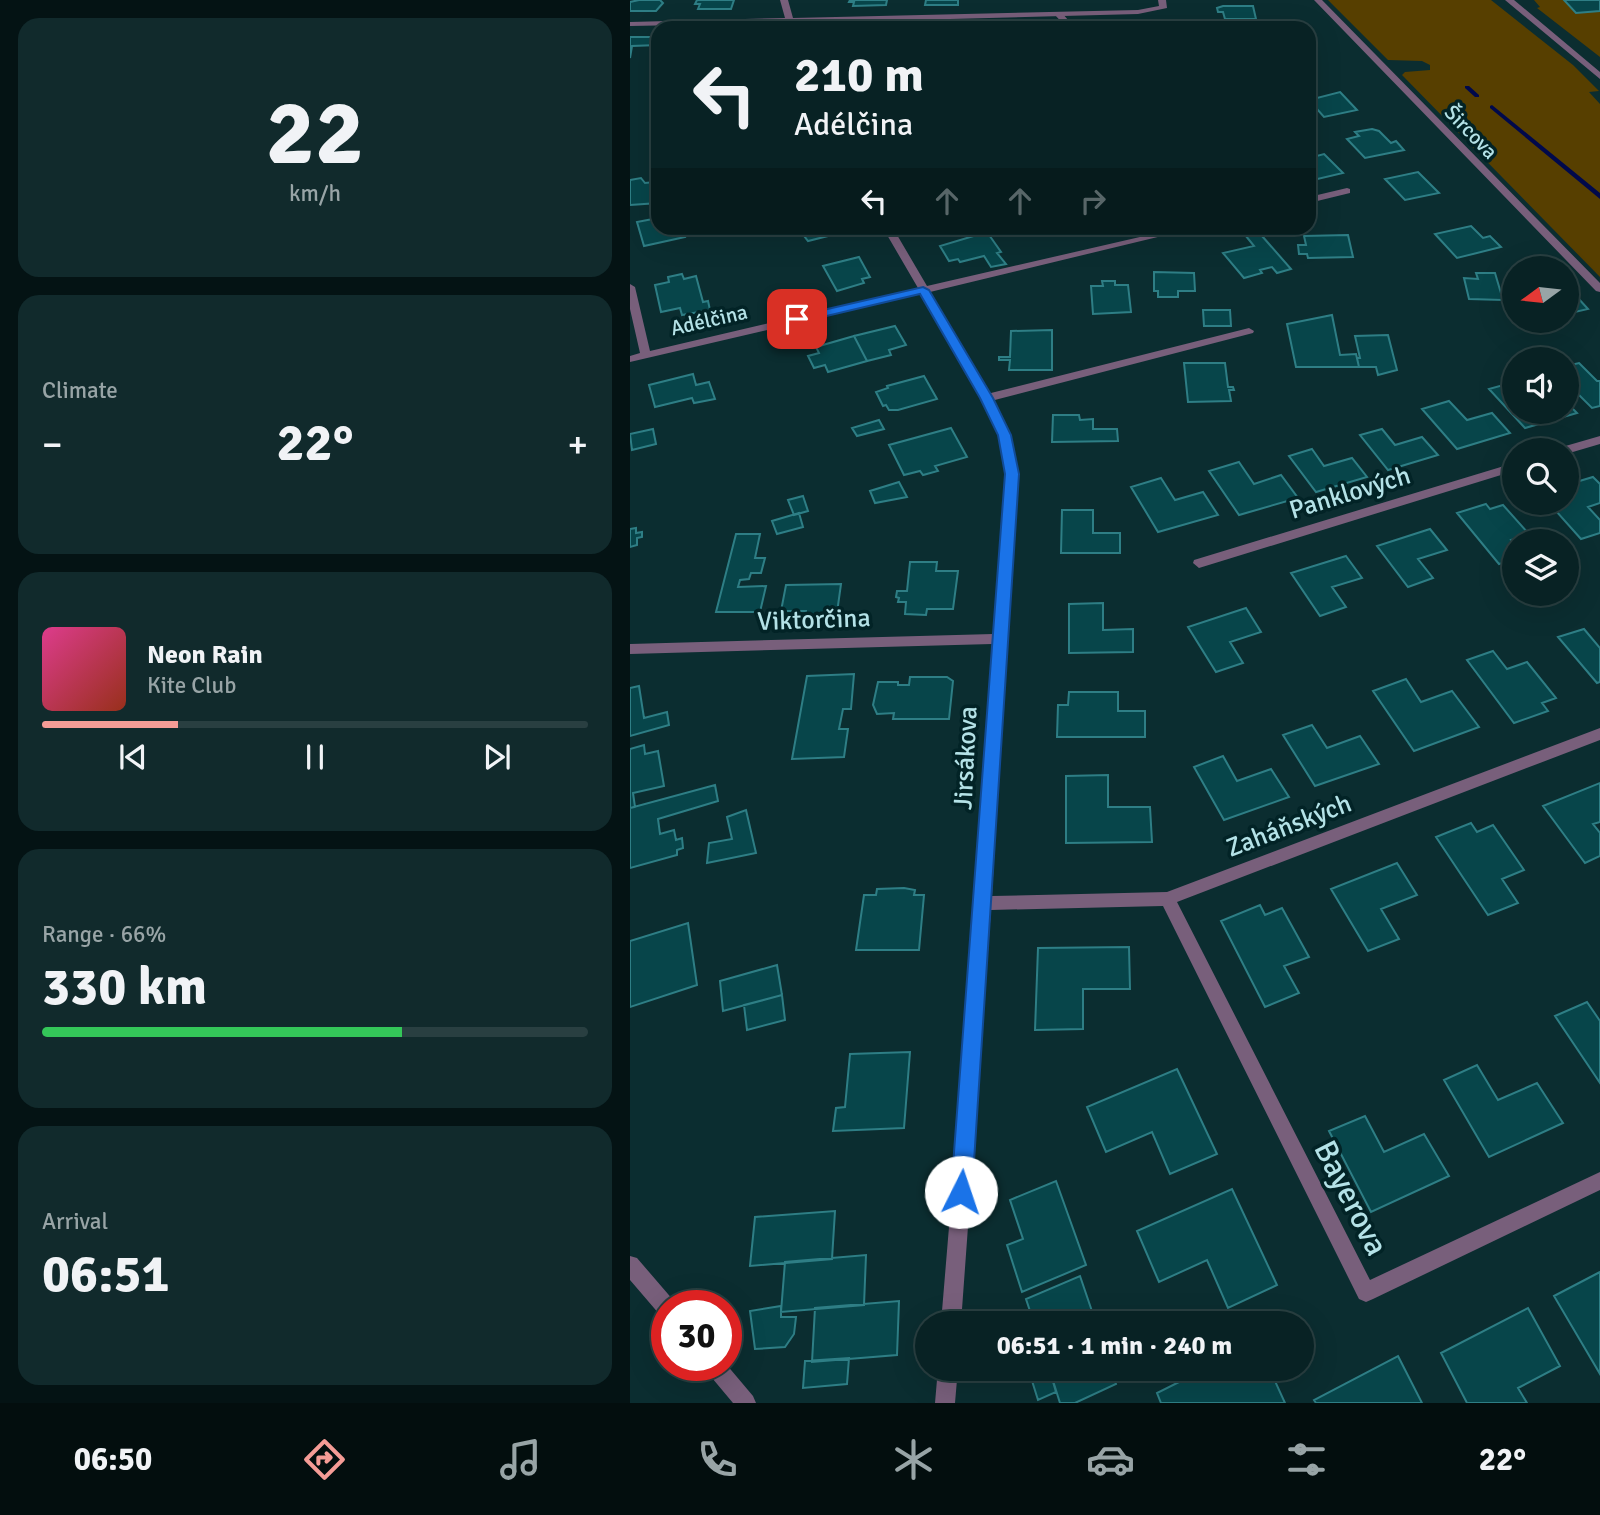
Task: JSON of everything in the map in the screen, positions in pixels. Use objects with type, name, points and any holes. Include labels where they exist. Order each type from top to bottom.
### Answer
[{"type":"street","points":[[784,0],[789,21]]},
{"type":"street","points":[[880,21],[1138,12],[1163,8],[1162,0]]},
{"type":"street","name":"Šircova","points":[[1318,0],[1600,289]]},
{"type":"street","points":[[1509,0],[1596,68],[1600,76]]},
{"type":"street","points":[[1059,15],[1065,21]]},
{"type":"street","points":[[630,24],[651,24]]},
{"type":"street","points":[[1316,198],[1347,191]]},
{"type":"street","name":"Jirsákova","points":[[891,235],[1005,435],[1012,474],[999,639],[984,903],[952,1311]]},
{"type":"street","name":"Adélčina","points":[[630,359],[1160,235]]},
{"type":"street","name":"Adélčina","points":[[630,287],[646,355]]},
{"type":"street","points":[[986,398],[1249,331]]},
{"type":"street","points":[[1579,446],[1600,440]]},
{"type":"street","name":"Panklových","points":[[1199,563],[1502,471]]},
{"type":"street","name":"Viktorčina","points":[[630,649],[999,639]]},
{"type":"street","name":"Zaháňských","points":[[984,903],[1167,900],[1600,734]]},
{"type":"street","name":"Bayerova","points":[[1167,900],[1366,1292],[1600,1181]]},
{"type":"street","points":[[630,1265],[652,1290]]},
{"type":"street","points":[[727,1381],[746,1403]]},
{"type":"street","points":[[945,1403],[947,1381]]},
{"type":"shaded area","points":[[1328,0],[1491,0],[1573,65],[1599,91],[1589,92],[1600,104],[1600,277],[1402,75],[1405,72],[1430,70],[1430,65],[1422,61],[1388,60]]},
{"type":"shaded area","points":[[1534,0],[1564,0],[1576,13],[1600,11],[1600,57],[1537,8],[1540,7]]},
{"type":"building","points":[[660,0],[663,3],[656,11],[630,11],[630,2]]},
{"type":"building","points":[[697,0],[734,0],[731,9],[698,9],[700,4],[695,4]]},
{"type":"building","points":[[887,0],[886,5],[853,6],[854,2],[849,2]]},
{"type":"building","points":[[926,0],[958,0],[958,5],[925,5]]},
{"type":"building","points":[[1564,0],[1600,0],[1600,11],[1576,13]]},
{"type":"building","points":[[1253,6],[1256,19],[1225,19],[1223,12],[1218,12],[1217,8]]},
{"type":"building","points":[[630,37],[651,37],[651,45],[632,46],[630,58]]},
{"type":"building","points":[[1340,92],[1357,110],[1324,117],[1316,108],[1316,98]]},
{"type":"building","points":[[1372,129],[1379,131],[1391,143],[1396,141],[1404,150],[1365,158],[1347,139],[1359,136],[1355,132]]},
{"type":"building","points":[[1324,154],[1343,173],[1316,179],[1316,156]]},
{"type":"building","points":[[1418,172],[1439,193],[1405,200],[1385,179]]},
{"type":"building","points":[[641,178],[645,183],[651,182],[651,204],[630,205],[630,180]]},
{"type":"building","points":[[651,219],[651,235],[685,237],[644,246],[637,222]]},
{"type":"building","points":[[1471,226],[1483,238],[1490,236],[1501,247],[1457,258],[1435,234]]},
{"type":"building","points":[[803,235],[830,235],[828,236],[808,241]]},
{"type":"building","points":[[977,235],[989,235],[1001,252],[997,253],[1006,264],[991,267],[984,256],[960,262],[958,259],[949,261],[940,246]]},
{"type":"building","points":[[1245,235],[1261,235],[1291,269],[1277,273],[1272,267],[1244,278],[1223,253],[1254,246]]},
{"type":"building","points":[[1348,235],[1353,257],[1308,258],[1307,254],[1299,254],[1298,245],[1306,245],[1304,236]]},
{"type":"building","points":[[859,257],[870,277],[862,279],[864,283],[837,291],[823,266]]},
{"type":"building","points":[[1154,272],[1194,273],[1195,291],[1178,291],[1178,297],[1158,297],[1158,291],[1154,291]]},
{"type":"building","points":[[1476,273],[1495,273],[1502,300],[1469,299],[1464,278],[1478,279]]},
{"type":"building","points":[[682,274],[684,279],[696,276],[703,302],[708,301],[710,310],[682,315],[680,308],[661,312],[655,285],[669,282],[668,277]]},
{"type":"building","points":[[1102,281],[1128,285],[1131,312],[1093,314],[1091,286],[1103,286]]},
{"type":"building","points":[[1579,299],[1588,309],[1579,311]]},
{"type":"building","points":[[1203,310],[1230,310],[1231,326],[1204,326]]},
{"type":"building","points":[[1332,315],[1340,355],[1356,354],[1359,367],[1296,367],[1287,324]]},
{"type":"building","points":[[895,326],[906,345],[889,350],[891,355],[867,361],[854,336]]},
{"type":"building","points":[[1052,330],[1052,370],[1009,370],[1010,360],[999,360],[999,357],[1010,357],[1011,331]]},
{"type":"building","points":[[1388,335],[1397,370],[1378,375],[1376,367],[1359,367],[1357,358],[1360,358],[1355,336]]},
{"type":"building","points":[[854,336],[867,361],[828,372],[825,365],[814,368],[808,356],[819,353],[816,347]]},
{"type":"building","points":[[1184,363],[1225,363],[1228,387],[1233,387],[1234,390],[1229,390],[1231,401],[1188,402]]},
{"type":"building","points":[[1579,363],[1600,381],[1600,406],[1592,408],[1579,395]]},
{"type":"building","points":[[693,374],[696,385],[709,382],[715,399],[694,403],[692,398],[655,407],[649,385]]},
{"type":"building","points":[[924,376],[937,399],[898,410],[889,410],[886,405],[883,406],[876,392],[888,388],[887,386]]},
{"type":"building","points":[[1502,385],[1502,403],[1489,389]]},
{"type":"building","points":[[1449,401],[1467,420],[1492,413],[1510,433],[1457,449],[1422,409]]},
{"type":"building","points":[[1053,415],[1079,415],[1080,420],[1093,419],[1093,429],[1117,429],[1118,441],[1052,442]]},
{"type":"building","points":[[879,420],[884,429],[857,436],[852,428]]},
{"type":"building","points":[[1521,424],[1539,424],[1525,428]]},
{"type":"building","points":[[951,428],[967,457],[935,466],[938,471],[923,475],[920,471],[904,475],[889,445]]},
{"type":"building","points":[[653,429],[656,444],[632,450],[630,434]]},
{"type":"building","points":[[1382,429],[1395,445],[1422,437],[1438,455],[1388,470],[1360,435]]},
{"type":"building","points":[[1312,449],[1324,466],[1352,458],[1367,477],[1316,492],[1289,456]]},
{"type":"building","points":[[1239,462],[1254,484],[1281,475],[1298,498],[1239,515],[1209,471]]},
{"type":"building","points":[[1593,477],[1600,484],[1600,503],[1588,507],[1600,520],[1600,533],[1581,539],[1579,529],[1572,529],[1560,515],[1579,515],[1579,481]]},
{"type":"building","points":[[1161,478],[1175,500],[1203,492],[1218,515],[1158,532],[1131,487]]},
{"type":"building","points":[[899,482],[907,497],[875,503],[870,491]]},
{"type":"building","points":[[803,496],[808,511],[794,515],[788,500]]},
{"type":"building","points":[[1486,504],[1490,509],[1502,505],[1502,515],[1512,515],[1525,529],[1502,529],[1502,563],[1499,564],[1457,513]]},
{"type":"building","points":[[1062,510],[1093,510],[1093,533],[1120,533],[1120,553],[1061,553]]},
{"type":"building","points":[[799,513],[803,527],[777,534],[772,521]]},
{"type":"building","points":[[636,528],[636,533],[642,532],[642,537],[637,538],[637,545],[630,547],[630,529]]},
{"type":"building","points":[[1430,529],[1447,550],[1418,559],[1433,578],[1408,587],[1377,546]]},
{"type":"building","points":[[736,534],[760,534],[755,558],[765,558],[761,573],[751,573],[749,579],[740,580],[738,587],[766,586],[760,612],[716,612]]},
{"type":"building","points":[[1346,556],[1362,578],[1332,587],[1346,607],[1320,616],[1291,573]]},
{"type":"building","points":[[910,562],[937,562],[936,571],[958,571],[953,609],[927,609],[926,615],[905,614],[906,602],[898,602],[899,598],[896,597],[897,591],[907,591]]},
{"type":"building","points":[[841,584],[836,620],[805,621],[806,611],[781,611],[786,585]]},
{"type":"building","points":[[1103,603],[1103,630],[1133,629],[1133,652],[1069,653],[1069,604]]},
{"type":"building","points":[[1246,608],[1261,632],[1230,642],[1243,663],[1216,672],[1188,627]]},
{"type":"building","points":[[1584,629],[1600,648],[1600,682],[1597,683],[1558,637]]},
{"type":"building","points":[[1493,651],[1507,669],[1527,662],[1556,698],[1542,703],[1548,711],[1514,723],[1467,660]]},
{"type":"building","points":[[854,674],[851,709],[843,709],[839,729],[848,729],[844,757],[792,759],[807,676]]},
{"type":"building","points":[[910,677],[947,677],[953,681],[949,719],[893,719],[894,713],[877,714],[873,705],[878,682],[909,685]]},
{"type":"building","points":[[1406,679],[1421,702],[1452,691],[1479,727],[1414,751],[1373,691]]},
{"type":"building","points":[[639,686],[644,718],[667,712],[669,725],[630,736],[630,688]]},
{"type":"building","points":[[1069,692],[1118,692],[1118,711],[1145,711],[1145,737],[1057,737],[1058,705],[1068,705]]},
{"type":"building","points":[[1312,725],[1327,748],[1360,736],[1379,764],[1315,786],[1283,735]]},
{"type":"building","points":[[644,745],[645,754],[658,751],[664,786],[633,793],[635,807],[630,808],[630,749]]},
{"type":"building","points":[[1223,756],[1237,781],[1271,769],[1289,797],[1224,820],[1194,767]]},
{"type":"building","points":[[1108,775],[1108,807],[1150,807],[1152,842],[1066,843],[1066,776]]},
{"type":"building","points":[[1600,783],[1600,822],[1593,824],[1600,833],[1600,856],[1585,863],[1543,806]]},
{"type":"building","points":[[715,785],[718,801],[658,819],[660,834],[674,830],[676,840],[682,838],[683,848],[677,850],[677,855],[630,868],[630,808]]},
{"type":"building","points":[[746,810],[756,853],[707,863],[709,843],[732,839],[727,817]]},
{"type":"building","points":[[1471,823],[1477,832],[1493,825],[1524,870],[1502,879],[1518,903],[1488,915],[1436,837]]},
{"type":"building","points":[[1397,863],[1417,895],[1381,909],[1399,939],[1368,951],[1331,889]]},
{"type":"building","points":[[877,889],[915,890],[914,895],[924,895],[919,950],[856,950],[864,895],[876,895]]},
{"type":"building","points":[[1260,905],[1265,915],[1282,908],[1309,957],[1284,966],[1299,993],[1265,1007],[1221,921]]},
{"type":"building","points":[[688,923],[697,985],[630,1007],[630,941]]},
{"type":"building","points":[[1129,947],[1130,989],[1083,989],[1083,1029],[1035,1030],[1038,948]]},
{"type":"building","points":[[777,965],[782,995],[723,1011],[720,981]]},
{"type":"building","points":[[782,995],[785,1020],[747,1030],[744,1005]]},
{"type":"building","points":[[1587,1002],[1600,1021],[1600,1083],[1555,1016]]},
{"type":"building","points":[[910,1052],[904,1128],[833,1131],[836,1108],[845,1107],[850,1054]]},
{"type":"building","points":[[1477,1065],[1498,1100],[1537,1083],[1563,1123],[1489,1157],[1444,1080]]},
{"type":"building","points":[[1177,1069],[1217,1154],[1170,1174],[1152,1132],[1106,1152],[1087,1107]]},
{"type":"building","points":[[1365,1116],[1384,1152],[1424,1134],[1449,1176],[1371,1212],[1329,1131]]},
{"type":"building","points":[[1056,1181],[1086,1265],[1022,1292],[1007,1245],[1023,1239],[1010,1200]]},
{"type":"building","points":[[1232,1189],[1277,1285],[1228,1308],[1207,1260],[1159,1282],[1137,1231]]},
{"type":"building","points":[[835,1211],[832,1259],[750,1266],[755,1217]]},
{"type":"building","points":[[866,1255],[864,1305],[781,1312],[785,1262]]},
{"type":"building","points":[[1600,1272],[1600,1374],[1554,1296]]},
{"type":"building","points":[[1080,1276],[1092,1311],[1030,1311],[1026,1299]]},
{"type":"building","points":[[899,1301],[897,1355],[812,1362],[815,1308]]},
{"type":"building","points":[[781,1306],[781,1317],[796,1317],[794,1334],[785,1347],[755,1349],[750,1311]]},
{"type":"building","points":[[1528,1308],[1560,1366],[1518,1388],[1527,1403],[1467,1403],[1441,1353]]},
{"type":"building","points":[[1398,1356],[1422,1403],[1316,1403],[1314,1400]]},
{"type":"building","points":[[849,1358],[847,1384],[803,1388],[805,1361]]},
{"type":"building","points":[[1032,1381],[1053,1381],[1056,1392],[1038,1400]]},
{"type":"building","points":[[1053,1381],[1115,1381],[1116,1384],[1075,1403],[1060,1403]]},
{"type":"building","points":[[1181,1381],[1275,1381],[1285,1403],[1161,1403],[1157,1393]]},
{"type":"waterway","points":[[1467,87],[1477,96]]},
{"type":"waterway","points":[[1492,107],[1600,197]]},
{"type":"route","points":[[797,319],[923,290],[1005,435],[1012,474],[999,639],[984,903],[961,1192]]}]
